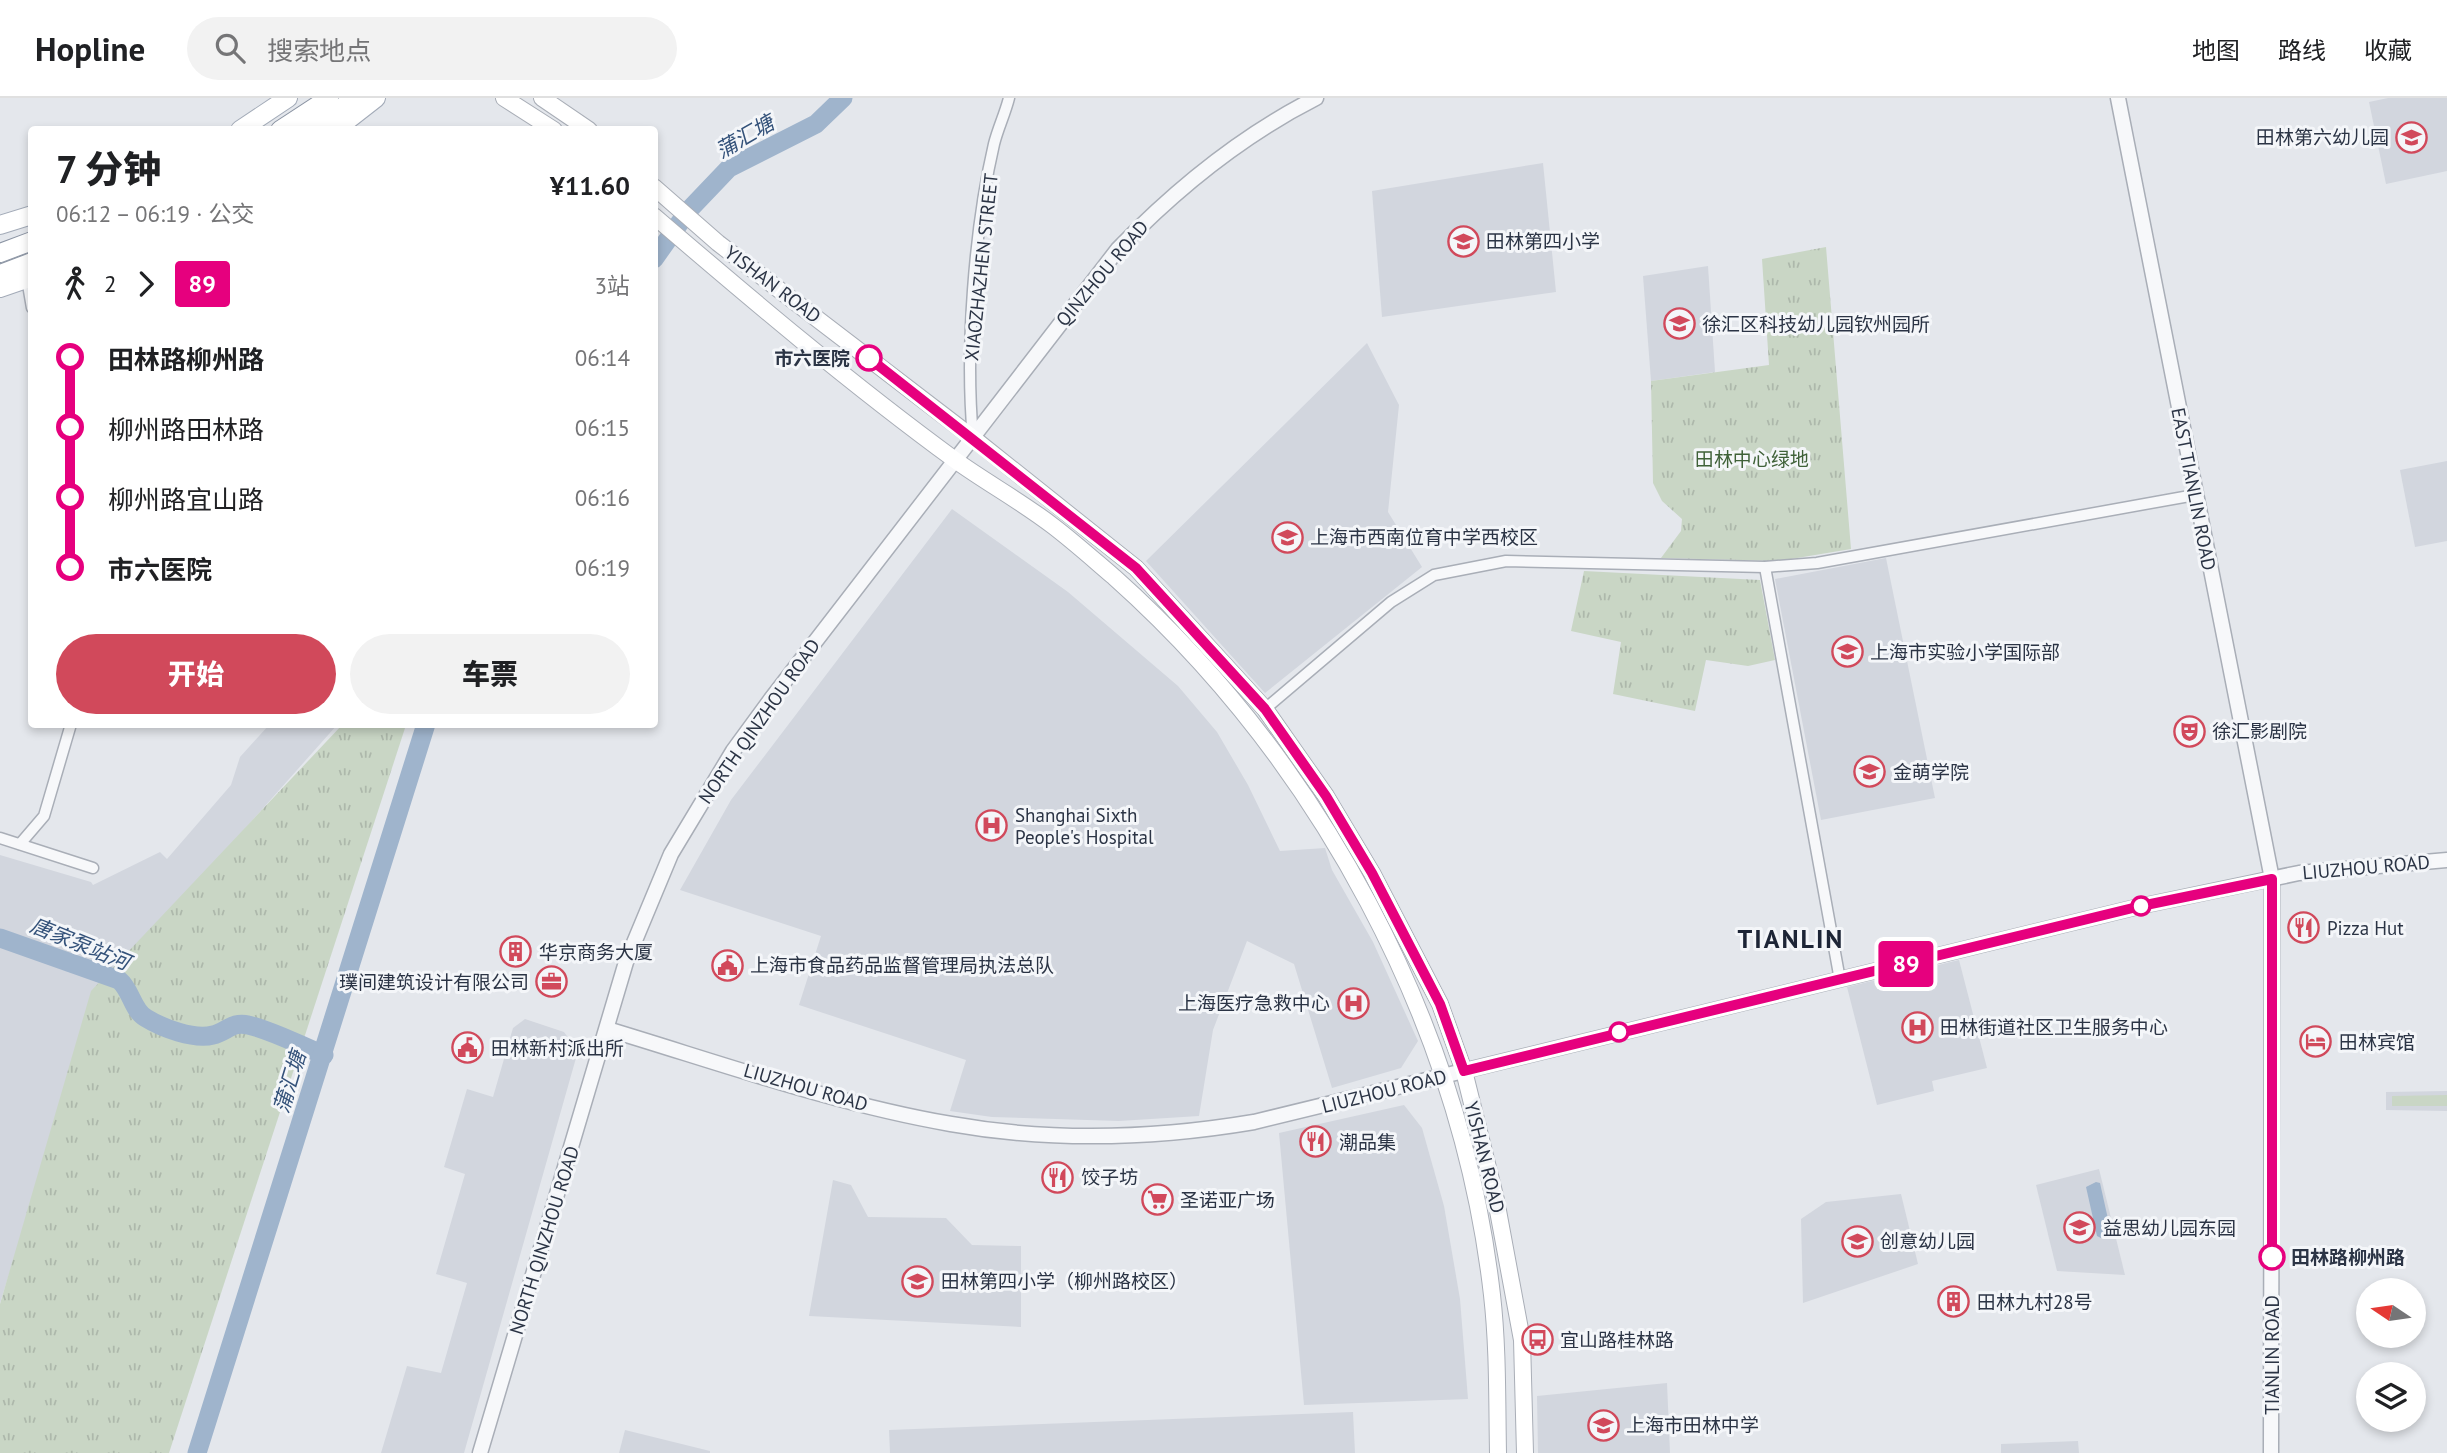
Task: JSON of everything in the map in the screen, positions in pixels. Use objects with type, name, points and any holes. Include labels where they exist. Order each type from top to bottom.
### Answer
[{"type":"main road","points":[[246,126],[288,98]]},
{"type":"main road","points":[[286,126],[329,98]]},
{"type":"main road","points":[[315,126],[355,98]]},
{"type":"main road","points":[[340,126],[376,98]]},
{"type":"main road","points":[[504,98],[548,126]]},
{"type":"main road","points":[[542,98],[583,126]]},
{"type":"main road","name":"YISHAN ROAD","points":[[658,191],[718,243],[1136,568],[1265,709],[1326,796],[1372,873],[1440,1004],[1464,1071],[1496,1200],[1522,1340],[1525,1453]]},
{"type":"main road","points":[[0,225],[28,216]]},
{"type":"main road","name":"YISHAN ROAD","points":[[658,219],[956,460],[1053,525],[1156,616],[1286,766],[1346,864],[1396,957],[1444,1077],[1478,1215],[1492,1294],[1498,1453]]},
{"type":"main road","points":[[0,253],[28,242]]},
{"type":"main road","points":[[0,274],[28,273]]},
{"type":"main road","points":[[0,288],[28,274]]},
{"type":"street","name":"XIAOZHAZHEN STREET","points":[[972,438],[969,401],[977,263],[994,145],[1009,98]]},
{"type":"street","name":"QINZHOU ROAD","points":[[956,460],[1090,282],[1151,214],[1224,154],[1316,98]]},
{"type":"street","name":"EAST TIANLIN ROAD","points":[[2118,98],[2272,879]]},
{"type":"street","name":"NORTH QINZHOU ROAD","points":[[480,1453],[626,962],[649,901],[699,804],[771,699],[956,460]]},
{"type":"street","points":[[1265,709],[1391,602],[1434,575],[1506,561],[1765,567],[1817,563],[2195,495]]},
{"type":"street","points":[[1765,567],[1840,979]]},
{"type":"street","points":[[20,844],[44,816],[70,728]]},
{"type":"street","points":[[0,838],[93,868]]},
{"type":"street","name":"LIUZHOU ROAD","points":[[607,1029],[892,1112],[964,1126],[1049,1135],[1114,1136],[1212,1129],[1444,1077],[2141,906],[2299,873],[2447,860]]},
{"type":"street","name":"TIANLIN ROAD","points":[[2271,1453],[2272,879]]},
{"type":"shaded area","name":"田林第六幼儿园","points":[[2388,98],[2447,98],[2447,171],[2386,184],[2369,102]]},
{"type":"shaded area","name":"田林第四小学","points":[[1543,163],[1556,292],[1382,317],[1372,191]]},
{"type":"shaded area","name":"徐汇区科技幼儿园钦州园所","points":[[1708,266],[1715,372],[1651,381],[1643,276]]},
{"type":"shaded area","name":"上海市西南位育中学西校区","points":[[1367,343],[1399,405],[1388,512],[1422,567],[1265,693],[1146,561]]},
{"type":"shaded area","points":[[2447,461],[2447,541],[2415,547],[2400,470]]},
{"type":"shaded area","name":"Shanghai Sixth People's Hospital","points":[[952,509],[1068,592],[1178,686],[1217,732],[1248,785],[1280,851],[1325,848],[1332,870],[1373,942],[1418,1041],[1401,1068],[1332,1088],[1294,964],[1247,941],[1213,1030],[1199,1116],[1119,1121],[992,1117],[950,1111],[966,1060],[799,1005],[821,936],[680,890],[731,800]]},
{"type":"shaded area","name":"上海市实验小学国际部","points":[[1886,558],[1935,798],[1821,820],[1775,579]]},
{"type":"shaded area","points":[[266,728],[334,728],[97,995],[0,1303],[0,855],[91,882],[93,885],[160,852],[167,859],[231,785],[240,757]]},
{"type":"shaded area","name":"田林街道社区卫生服务中心","points":[[1959,960],[1987,1068],[1932,1081],[1934,1091],[1877,1105],[1847,987]]},
{"type":"shaded area","points":[[525,1019],[564,1032],[575,1047],[576,1058],[464,1453],[381,1453],[407,1366],[441,1373],[467,1283],[436,1274],[465,1174],[444,1167],[467,1089],[493,1097],[513,1028]]},
{"type":"shaded area","points":[[2447,1091],[2447,1111],[2386,1110],[2386,1092]]},
{"type":"shaded area","points":[[1404,1105],[1422,1128],[1444,1206],[1460,1299],[1468,1399],[1304,1405],[1279,1133]]},
{"type":"shaded area","name":"益思幼儿园东园","points":[[2099,1169],[2125,1275],[2057,1271],[2036,1185]]},
{"type":"shaded area","name":"田林第四小学（柳州路校区）","points":[[833,1180],[851,1185],[868,1217],[946,1218],[972,1245],[1021,1246],[1021,1327],[809,1316]]},
{"type":"shaded area","name":"创意幼儿园","points":[[1901,1194],[1918,1264],[1803,1303],[1801,1219],[1826,1202]]},
{"type":"shaded area","name":"上海市田林中学","points":[[1667,1383],[1670,1453],[1538,1453],[1537,1396]]},
{"type":"shaded area","points":[[1353,1412],[1355,1453],[890,1453],[889,1430]]},
{"type":"shaded area","points":[[625,1430],[710,1451],[710,1453],[619,1453]]},
{"type":"shaded area","points":[[2078,1441],[2079,1453],[2001,1453],[2001,1444]]},
{"type":"green space","name":"田林中心绿地","points":[[1826,247],[1851,549],[1779,561],[1661,558],[1681,531],[1682,519],[1662,501],[1653,483],[1651,381],[1769,365],[1762,259]]},
{"type":"green space","points":[[1584,571],[1760,580],[1775,660],[1748,666],[1706,660],[1695,711],[1613,694],[1621,642],[1571,631]]},
{"type":"green space","points":[[339,728],[405,728],[169,1453],[0,1453],[0,1304],[91,991]]},
{"type":"green space","points":[[2447,1095],[2447,1106],[2392,1106],[2392,1096]]},
{"type":"water","points":[[2100,1183],[2110,1228],[2108,1235],[2101,1238],[2097,1236],[2086,1187]]},
{"type":"waterway","name":"蒲汇塘","points":[[658,253],[688,211],[729,168],[816,124],[843,98]]},
{"type":"waterway","name":"蒲汇塘","points":[[197,1453],[425,728]]},
{"type":"waterway","name":"唐家泵站河","points":[[0,938],[119,980],[141,1015],[169,1029],[205,1036],[243,1024],[277,1034],[324,1055]]},
{"type":"bus line","name":"89","points":[[869,358],[1136,568],[1265,709],[1326,796],[1372,873],[1440,1004],[1464,1071],[2141,906],[2272,879],[2272,1257]]},
{"type":"place","name":"田林第六幼儿园","points":[[2412,137]]},
{"type":"place","name":"田林第四小学","points":[[1463,241]]},
{"type":"place","name":"徐汇区科技幼儿园钦州园所","points":[[1679,324]]},
{"type":"place","name":"市六医院","points":[[869,358]]},
{"type":"place","name":"上海市西南位育中学西校区","points":[[1287,537]]},
{"type":"place","name":"上海市实验小学国际部","points":[[1847,652]]},
{"type":"place","name":"徐汇影剧院","points":[[2189,731]]},
{"type":"place","name":"金萌学院","points":[[1870,772]]},
{"type":"place","name":"Shanghai Sixth People's Hospital","points":[[992,826]]},
{"type":"place","name":"Pizza Hut","points":[[2304,928]]},
{"type":"place","name":"华京商务大厦","points":[[516,952]]},
{"type":"place","name":"上海市食品药品监督管理局执法总队","points":[[727,965]]},
{"type":"place","name":"璞间建筑设计有限公司","points":[[552,982]]},
{"type":"place","name":"上海医疗急救中心","points":[[1353,1003]]},
{"type":"place","name":"田林街道社区卫生服务中心","points":[[1917,1027]]},
{"type":"place","name":"田林宾馆","points":[[2316,1042]]},
{"type":"place","name":"田林新村派出所","points":[[468,1048]]},
{"type":"place","name":"潮品集","points":[[1316,1142]]},
{"type":"place","name":"饺子坊","points":[[1058,1177]]},
{"type":"place","name":"圣诺亚广场","points":[[1157,1200]]},
{"type":"place","name":"益思幼儿园东园","points":[[2080,1228]]},
{"type":"place","name":"创意幼儿园","points":[[1857,1241]]},
{"type":"place","name":"田林路柳州路","points":[[2272,1257]]},
{"type":"place","name":"田林第四小学（柳州路校区）","points":[[918,1281]]},
{"type":"place","name":"田林九村28号","points":[[1954,1302]]},
{"type":"place","name":"宜山路桂林路","points":[[1537,1340]]},
{"type":"place","name":"上海市田林中学","points":[[1603,1425]]},
{"type":"district","name":"TIANLIN","points":[[1791,939]]}]
